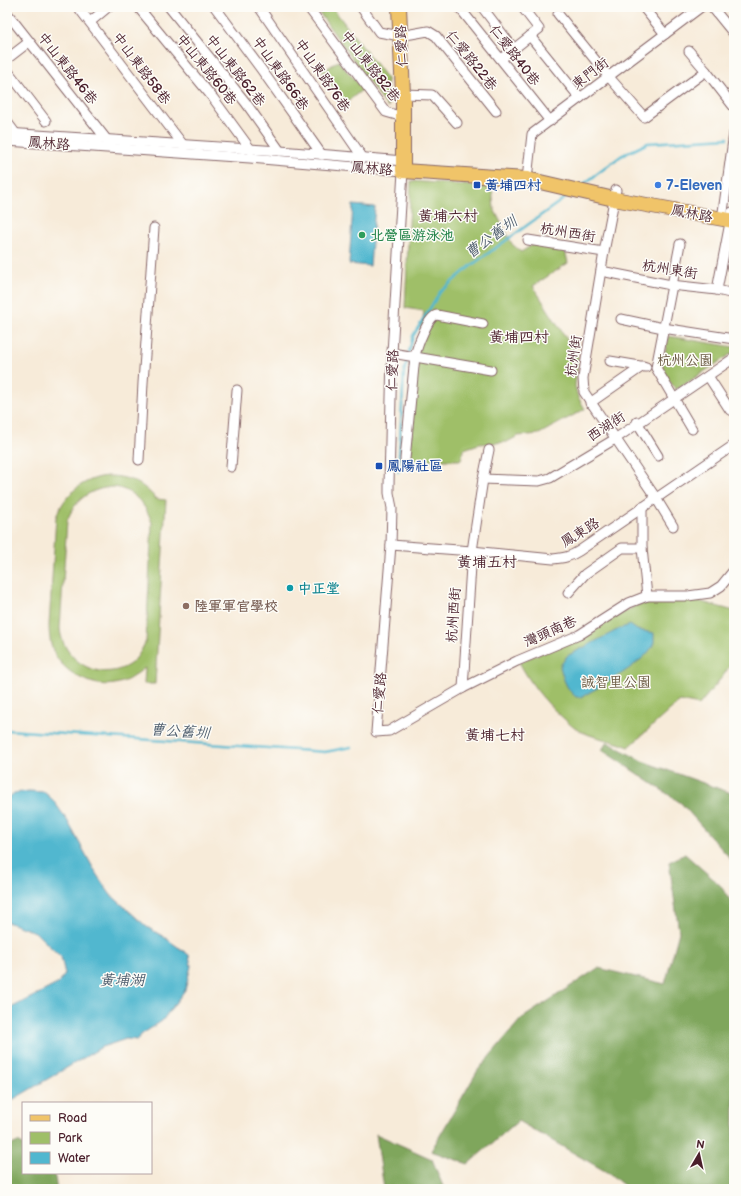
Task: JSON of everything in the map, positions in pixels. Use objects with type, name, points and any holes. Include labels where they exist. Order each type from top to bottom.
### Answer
[{"type":"main road","name":"仁愛路","points":[[399,7],[403,94],[403,166]]},
{"type":"main road","name":"鳳林路","points":[[403,166],[527,175],[729,216]]},
{"type":"street","name":"中山東路58巷","points":[[78,7],[184,146]]},
{"type":"street","points":[[90,22],[108,7]]},
{"type":"street","name":"中山東路60巷","points":[[138,7],[213,98],[252,150]]},
{"type":"street","name":"中山東路62巷","points":[[169,7],[246,103],[280,151]]},
{"type":"street","name":"中山東路66巷","points":[[215,7],[261,68],[322,155]]},
{"type":"street","name":"中山東路76巷","points":[[259,7],[363,158]]},
{"type":"street","name":"中山東路82巷","points":[[308,7],[386,112],[403,117]]},
{"type":"street","points":[[361,7],[379,32],[400,36]]},
{"type":"street","name":"仁愛路40巷","points":[[459,7],[550,121]]},
{"type":"street","points":[[482,7],[514,49]]},
{"type":"street","points":[[500,59],[539,29],[522,7]]},
{"type":"street","points":[[643,7],[665,34]]},
{"type":"street","name":"東門街","points":[[527,175],[532,134],[701,7]]},
{"type":"street","points":[[712,7],[734,34]]},
{"type":"street","name":"中山東路46巷","points":[[7,13],[106,140]]},
{"type":"street","points":[[558,14],[644,117],[706,70]]},
{"type":"street","name":"仁愛路22巷","points":[[400,36],[428,31],[436,36],[496,111]]},
{"type":"street","points":[[530,36],[580,98]]},
{"type":"street","points":[[7,59],[29,42]]},
{"type":"street","points":[[689,51],[706,70],[734,107]]},
{"type":"street","points":[[7,70],[46,121]]},
{"type":"street","points":[[403,94],[432,95],[436,97],[457,123]]},
{"type":"street","points":[[7,122],[11,133]]},
{"type":"street","name":"鳳林路","points":[[11,133],[184,146],[280,151],[363,158],[403,166]]},
{"type":"street","points":[[717,290],[729,216],[734,133]]},
{"type":"street","name":"鳳林路","points":[[7,141],[234,157],[403,166]]},
{"type":"street","name":"仁愛路","points":[[376,732],[391,545],[392,508],[389,485],[396,353],[403,166]]},
{"type":"street","name":"杭州街","points":[[615,194],[583,378],[584,392],[590,403],[656,498],[673,526]]},
{"type":"street","points":[[139,460],[154,228]]},
{"type":"street","name":"杭州西街","points":[[528,240],[604,252]]},
{"type":"street","points":[[680,244],[656,368],[692,429]]},
{"type":"street","name":"杭州東街","points":[[601,271],[734,294]]},
{"type":"street","points":[[405,459],[413,356],[432,317],[437,315],[484,324]]},
{"type":"street","points":[[621,319],[663,328],[734,339]]},
{"type":"street","points":[[396,353],[491,370]]},
{"type":"street","name":"西湖街","points":[[482,480],[539,481],[550,478],[615,438],[734,358]]},
{"type":"street","points":[[610,360],[656,368]]},
{"type":"street","points":[[590,403],[643,366]]},
{"type":"street","points":[[708,376],[730,410]]},
{"type":"street","points":[[231,467],[237,390]]},
{"type":"street","points":[[637,422],[658,456]]},
{"type":"street","name":"鳳東路","points":[[391,545],[472,551],[553,560],[571,556],[734,445]]},
{"type":"street","name":"杭州西街","points":[[463,688],[472,551],[482,480],[489,450]]},
{"type":"street","points":[[642,507],[642,548],[647,596]]},
{"type":"street","points":[[568,593],[585,574],[622,548],[642,548]]},
{"type":"street","name":"灣頭南巷","points":[[376,732],[389,731],[463,688],[517,661],[579,635],[628,603],[647,596],[688,596],[710,593],[721,586],[734,570]]},
{"type":"green space","points":[[315,7],[332,7],[387,79],[388,108]]},
{"type":"green space","points":[[338,61],[363,89],[346,103],[322,72]]},
{"type":"green space","points":[[411,181],[492,187],[494,209],[512,244],[521,252],[534,244],[565,250],[568,263],[533,286],[578,357],[575,386],[578,397],[585,409],[539,434],[518,436],[507,442],[479,444],[464,449],[461,460],[409,460],[418,353],[424,311],[405,308]]},
{"type":"green space","name":"杭州公園","points":[[668,336],[734,347],[734,352],[676,390],[662,370]]},
{"type":"green space","points":[[107,476],[122,477],[140,485],[151,493],[156,499],[166,500],[155,684],[144,684],[145,668],[130,679],[110,685],[83,679],[67,669],[60,662],[52,648],[49,625],[56,517],[64,501],[76,489],[90,480]],"holes":[[[114,487],[128,491],[143,504],[152,523],[146,641],[138,656],[130,664],[119,670],[96,670],[85,666],[75,659],[62,640],[60,628],[67,521],[74,507],[91,492]]]},
{"type":"green space","name":"誠智里公園","points":[[661,599],[691,599],[734,611],[734,659],[723,676],[699,705],[680,701],[629,747],[589,735],[574,728],[543,698],[519,662],[580,637],[637,605]]},
{"type":"green space","points":[[607,742],[642,761],[734,794],[734,863],[681,803],[602,750]]},
{"type":"green space","points":[[685,854],[720,885],[734,906],[734,1189],[628,1189],[610,1174],[518,1121],[468,1164],[431,1151],[478,1070],[521,1019],[598,968],[665,984],[679,932],[669,862]]},
{"type":"green space","points":[[376,1134],[432,1159],[444,1189],[384,1189]]},
{"type":"green space","points":[[18,1142],[22,1144],[22,1174],[53,1174],[57,1189],[7,1189],[7,1147]]},
{"type":"water","name":"北營區游泳池","points":[[353,205],[375,207],[370,266],[349,264]]},
{"type":"water","points":[[630,625],[637,630],[654,633],[654,642],[650,649],[634,665],[622,673],[582,697],[576,697],[567,687],[560,666],[567,656],[621,628]]},
{"type":"water","name":"黃埔湖","points":[[29,791],[44,792],[53,800],[67,820],[97,875],[110,894],[147,927],[189,955],[191,966],[185,990],[162,1021],[142,1034],[137,1040],[126,1039],[102,1047],[7,1103],[7,1010],[59,983],[65,974],[61,957],[35,932],[7,922],[7,799],[14,793]]},
{"type":"waterway","name":"曹公舊圳","points":[[581,186],[621,156],[648,143],[728,138]]},
{"type":"waterway","name":"曹公舊圳","points":[[398,472],[404,372],[413,336],[440,292],[472,265],[569,195]]},
{"type":"waterway","name":"曹公舊圳","points":[[7,730],[325,752],[351,747]]},
{"type":"place","name":"黃埔四村","points":[[477,185]]},
{"type":"place","name":"7-Eleven","points":[[658,185]]},
{"type":"place","name":"北營區游泳池","points":[[362,235]]},
{"type":"place","name":"鳳陽社區","points":[[379,466]]},
{"type":"place","name":"中正堂","points":[[290,588]]},
{"type":"place","name":"陸軍軍官學校","points":[[186,606]]},
{"type":"district","name":"黃埔六村","points":[[448,216]]},
{"type":"district","name":"黃埔四村","points":[[519,337]]},
{"type":"district","name":"黃埔五村","points":[[487,562]]},
{"type":"district","name":"黃埔七村","points":[[495,735]]}]
